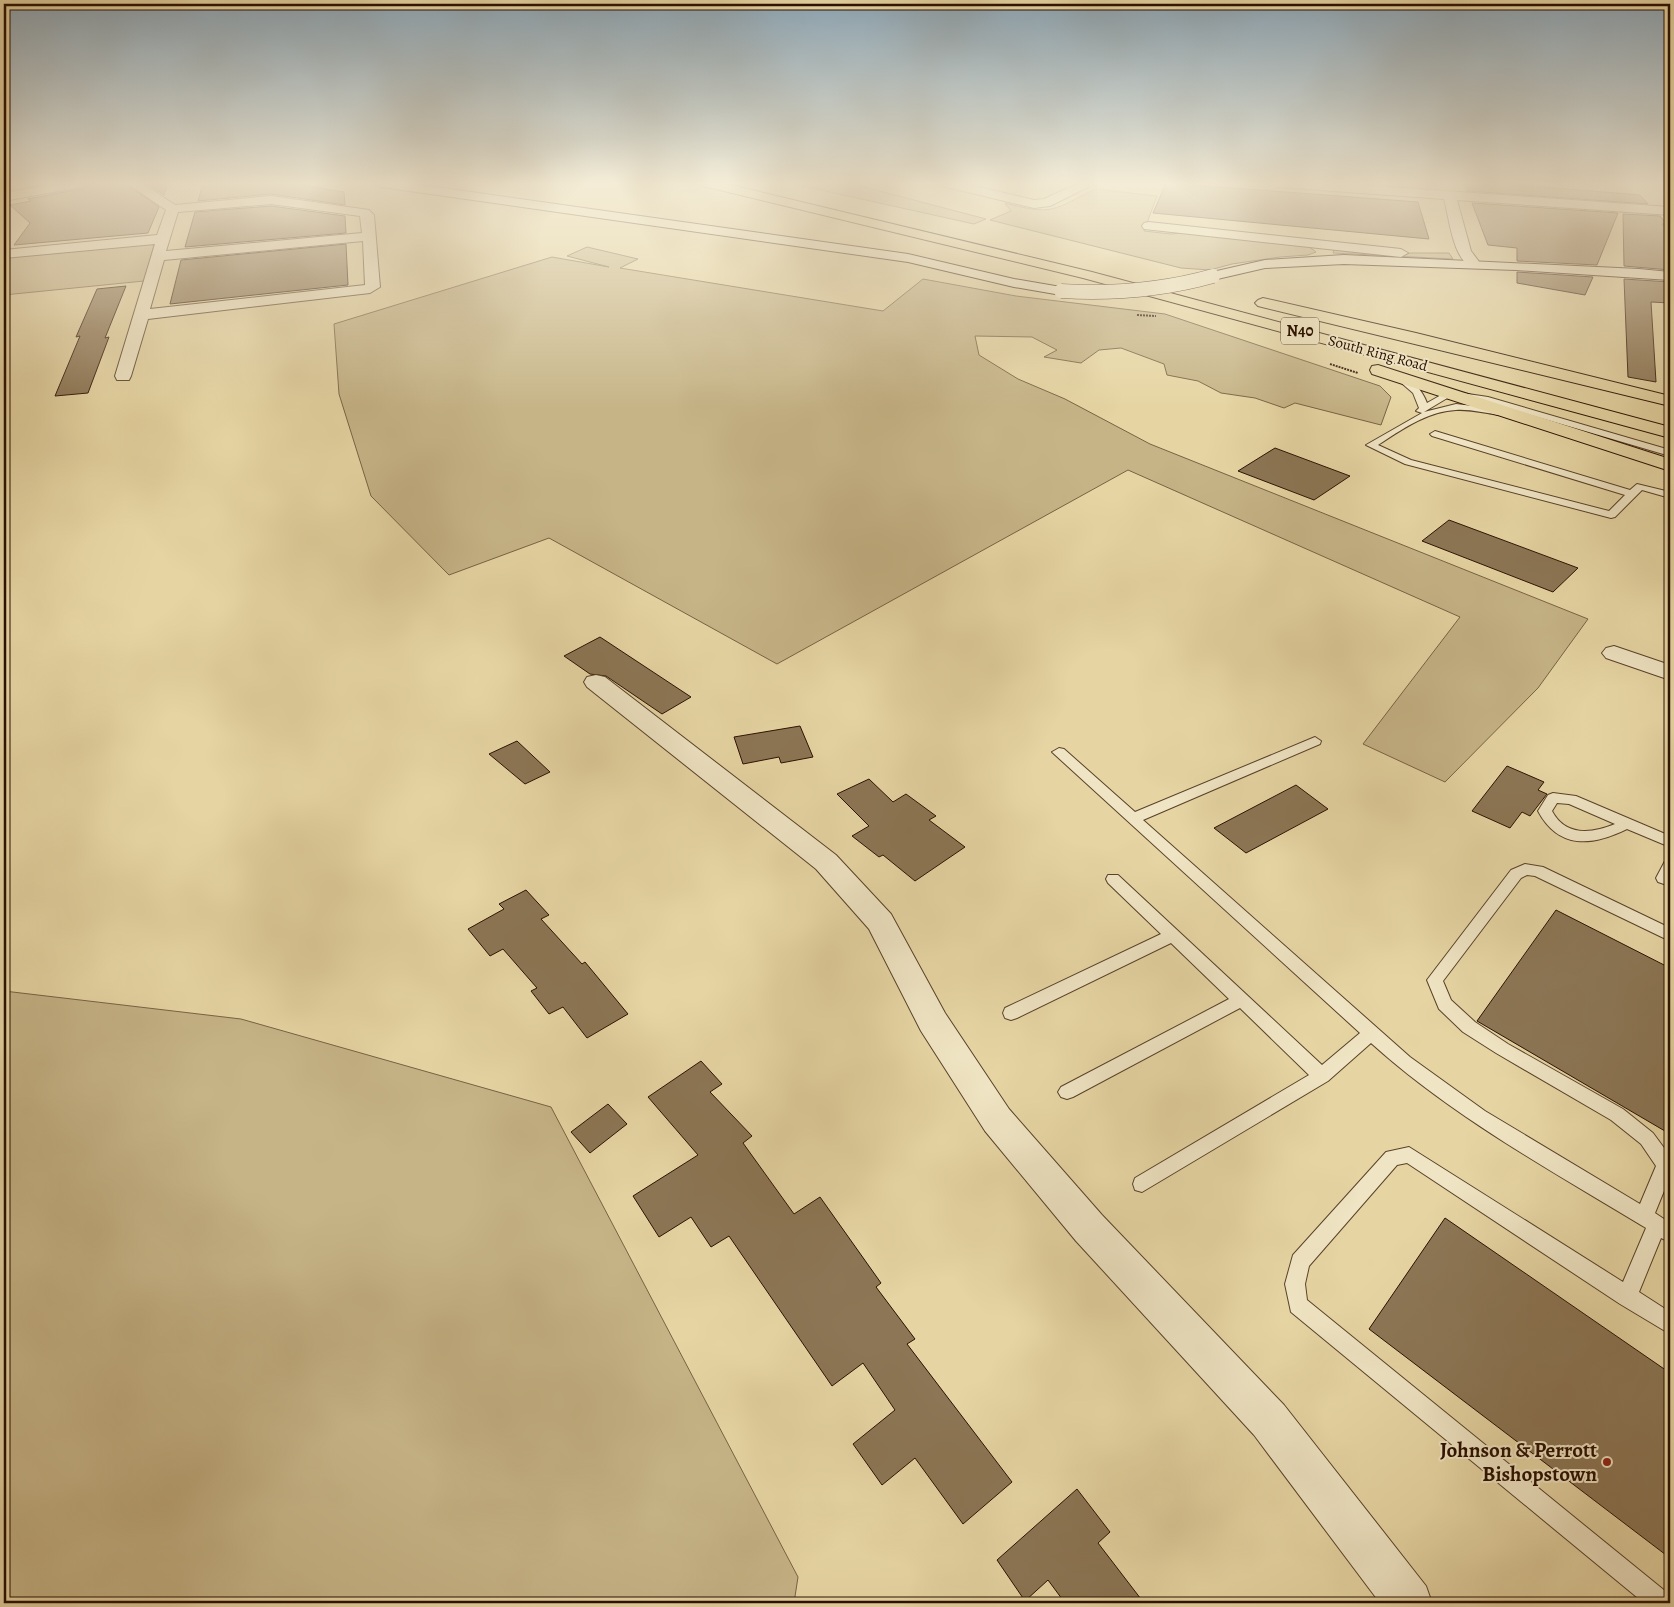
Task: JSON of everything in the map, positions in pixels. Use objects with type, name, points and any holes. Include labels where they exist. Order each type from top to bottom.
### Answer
[{"type":"highway","points":[[1003,258],[1234,324],[1670,465]]},
{"type":"highway","name":"South Ring Road","points":[[1016,258],[1292,329],[1670,433]]},
{"type":"highway","name":"South Ring Road","points":[[1066,258],[1670,423]]},
{"type":"highway","points":[[1074,260],[1214,284]]},
{"type":"highway","points":[[1244,299],[1416,338],[1670,401]]},
{"type":"street","points":[[122,376],[157,258]]},
{"type":"street","points":[[141,315],[370,289],[373,287],[371,258]]},
{"type":"street","points":[[908,258],[1014,284],[1061,291],[1102,294],[1214,284],[1251,266],[1323,259],[1473,263],[1670,276]]},
{"type":"street","points":[[1469,258],[1473,263]]},
{"type":"street","points":[[1614,653],[1670,673]]},
{"type":"street","points":[[596,682],[694,756],[826,862],[880,922],[934,1022],[997,1120],[1090,1228],[1269,1420],[1409,1603]]},
{"type":"lane","points":[[1401,378],[1423,398],[1424,409]]},
{"type":"lane","points":[[1407,423],[1424,409],[1448,394],[1488,400],[1670,452]]},
{"type":"lane","points":[[1506,413],[1455,407],[1439,410],[1407,423],[1370,445],[1408,462],[1611,515],[1640,486],[1670,495]]},
{"type":"lane","points":[[1435,434],[1632,494]]},
{"type":"lane","points":[[1134,818],[1315,741]]},
{"type":"lane","points":[[1059,752],[1404,1062],[1479,1116],[1657,1224]]},
{"type":"lane","points":[[1626,824],[1609,833],[1584,838],[1562,830],[1548,821],[1544,811],[1553,798],[1571,799],[1670,842]]},
{"type":"lane","points":[[1670,865],[1663,878],[1670,881]]},
{"type":"lane","points":[[1626,1297],[1657,1224],[1668,1165],[1659,1150],[1630,1122],[1465,1026],[1436,990],[1435,980],[1516,874],[1525,869],[1538,871],[1670,935]]},
{"type":"lane","points":[[1112,879],[1322,1076]]},
{"type":"lane","points":[[1011,1013],[1172,934]]},
{"type":"lane","points":[[1067,1092],[1241,1000]]},
{"type":"lane","points":[[1142,1184],[1322,1076],[1372,1032]]},
{"type":"lane","points":[[1662,1603],[1298,1305],[1294,1284],[1300,1262],[1392,1158],[1408,1155],[1670,1324]]},
{"type":"path","points":[[1132,314],[1159,317]]},
{"type":"path","points":[[1324,362],[1359,374]]},
{"type":"shaded area","points":[[4,258],[150,258],[144,281],[4,295]]},
{"type":"shaded area","points":[[549,258],[609,267],[575,258],[634,258],[638,259],[620,268],[883,311],[923,279],[1016,296],[1165,314],[1380,386],[1391,397],[1381,425],[1295,403],[1284,408],[1255,398],[1221,393],[1198,381],[1167,375],[1164,364],[1121,348],[1099,350],[1081,363],[1044,357],[1057,350],[1032,337],[975,336],[979,355],[1018,379],[1065,399],[1150,444],[1588,619],[1538,688],[1445,782],[1363,744],[1460,617],[1128,470],[777,664],[549,538],[449,575],[371,496],[339,394],[334,324]]},
{"type":"shaded area","points":[[1141,258],[1273,258],[1232,264],[1210,270],[1181,268]]},
{"type":"shaded area","points":[[4,991],[241,1019],[551,1107],[798,1577],[794,1603],[4,1603]]},
{"type":"building","points":[[202,258],[347,258],[348,285],[170,304],[181,260]]},
{"type":"building","points":[[1517,258],[1600,258],[1597,265],[1517,261]]},
{"type":"building","points":[[1624,258],[1670,258],[1670,270],[1624,266]]},
{"type":"building","points":[[1517,272],[1593,277],[1585,295],[1517,283]]},
{"type":"building","points":[[1624,279],[1670,282],[1670,303],[1651,302],[1656,382],[1628,377]]},
{"type":"building","points":[[126,286],[105,338],[109,337],[88,393],[55,396],[80,336],[76,337],[97,289]]},
{"type":"building","points":[[1275,448],[1350,476],[1314,500],[1238,471]]},
{"type":"building","points":[[1449,520],[1578,568],[1553,592],[1422,541]]},
{"type":"building","points":[[600,637],[691,697],[662,714],[606,676],[590,674],[564,656]]},
{"type":"building","points":[[800,726],[813,757],[781,763],[779,757],[743,764],[734,737]]},
{"type":"building","points":[[517,741],[550,772],[525,784],[489,754]]},
{"type":"building","points":[[1507,766],[1544,782],[1538,790],[1547,794],[1530,816],[1522,812],[1510,828],[1472,811]]},
{"type":"building","points":[[869,779],[893,802],[906,794],[936,816],[929,820],[965,847],[915,881],[883,855],[879,857],[852,836],[869,826],[837,794]]},
{"type":"building","points":[[1296,785],[1328,809],[1246,853],[1214,828]]},
{"type":"building","points":[[526,890],[549,915],[541,919],[582,964],[585,962],[628,1014],[587,1038],[563,1007],[549,1014],[531,991],[537,988],[503,949],[490,956],[468,929],[504,909],[499,904]]},
{"type":"building","points":[[1556,910],[1670,968],[1670,1134],[1477,1021]]},
{"type":"building","points":[[701,1061],[722,1084],[710,1092],[752,1136],[743,1143],[794,1214],[820,1197],[881,1283],[876,1287],[915,1339],[907,1344],[1012,1482],[963,1524],[915,1458],[882,1485],[853,1444],[895,1410],[863,1363],[832,1386],[729,1236],[711,1247],[691,1217],[659,1237],[633,1196],[698,1155],[648,1097]]},
{"type":"building","points":[[608,1104],[627,1124],[590,1153],[571,1132]]},
{"type":"building","name":"Johnson & Perrott Bishopstown","points":[[1445,1218],[1670,1373],[1670,1558],[1369,1329]]},
{"type":"building","points":[[1077,1489],[1110,1532],[1098,1543],[1144,1603],[1065,1603],[1048,1580],[1025,1601],[997,1560]]},
{"type":"place","name":"Johnson & Perrott Bishopstown","points":[[1607,1462]]}]
